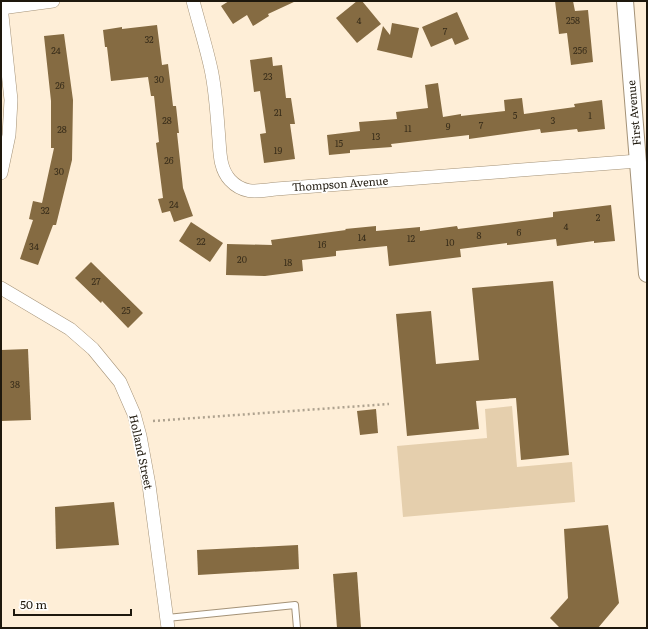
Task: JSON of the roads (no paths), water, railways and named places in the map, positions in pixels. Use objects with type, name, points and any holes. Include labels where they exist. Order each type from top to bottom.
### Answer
[{"type":"street","points":[[1,173],[9,135],[11,100],[1,7],[53,1]]},
{"type":"street","name":"Thompson Avenue","points":[[192,1],[211,70],[216,106],[220,156],[223,169],[229,179],[238,187],[246,190],[256,191],[276,188],[638,161]]},
{"type":"street","name":"First Avenue","points":[[625,1],[647,274]]},
{"type":"street","name":"Holland Street","points":[[1,288],[70,329],[93,349],[120,382],[134,414],[140,436],[149,485],[168,623]]},
{"type":"lane","points":[[168,623],[295,605],[297,628]]}]
